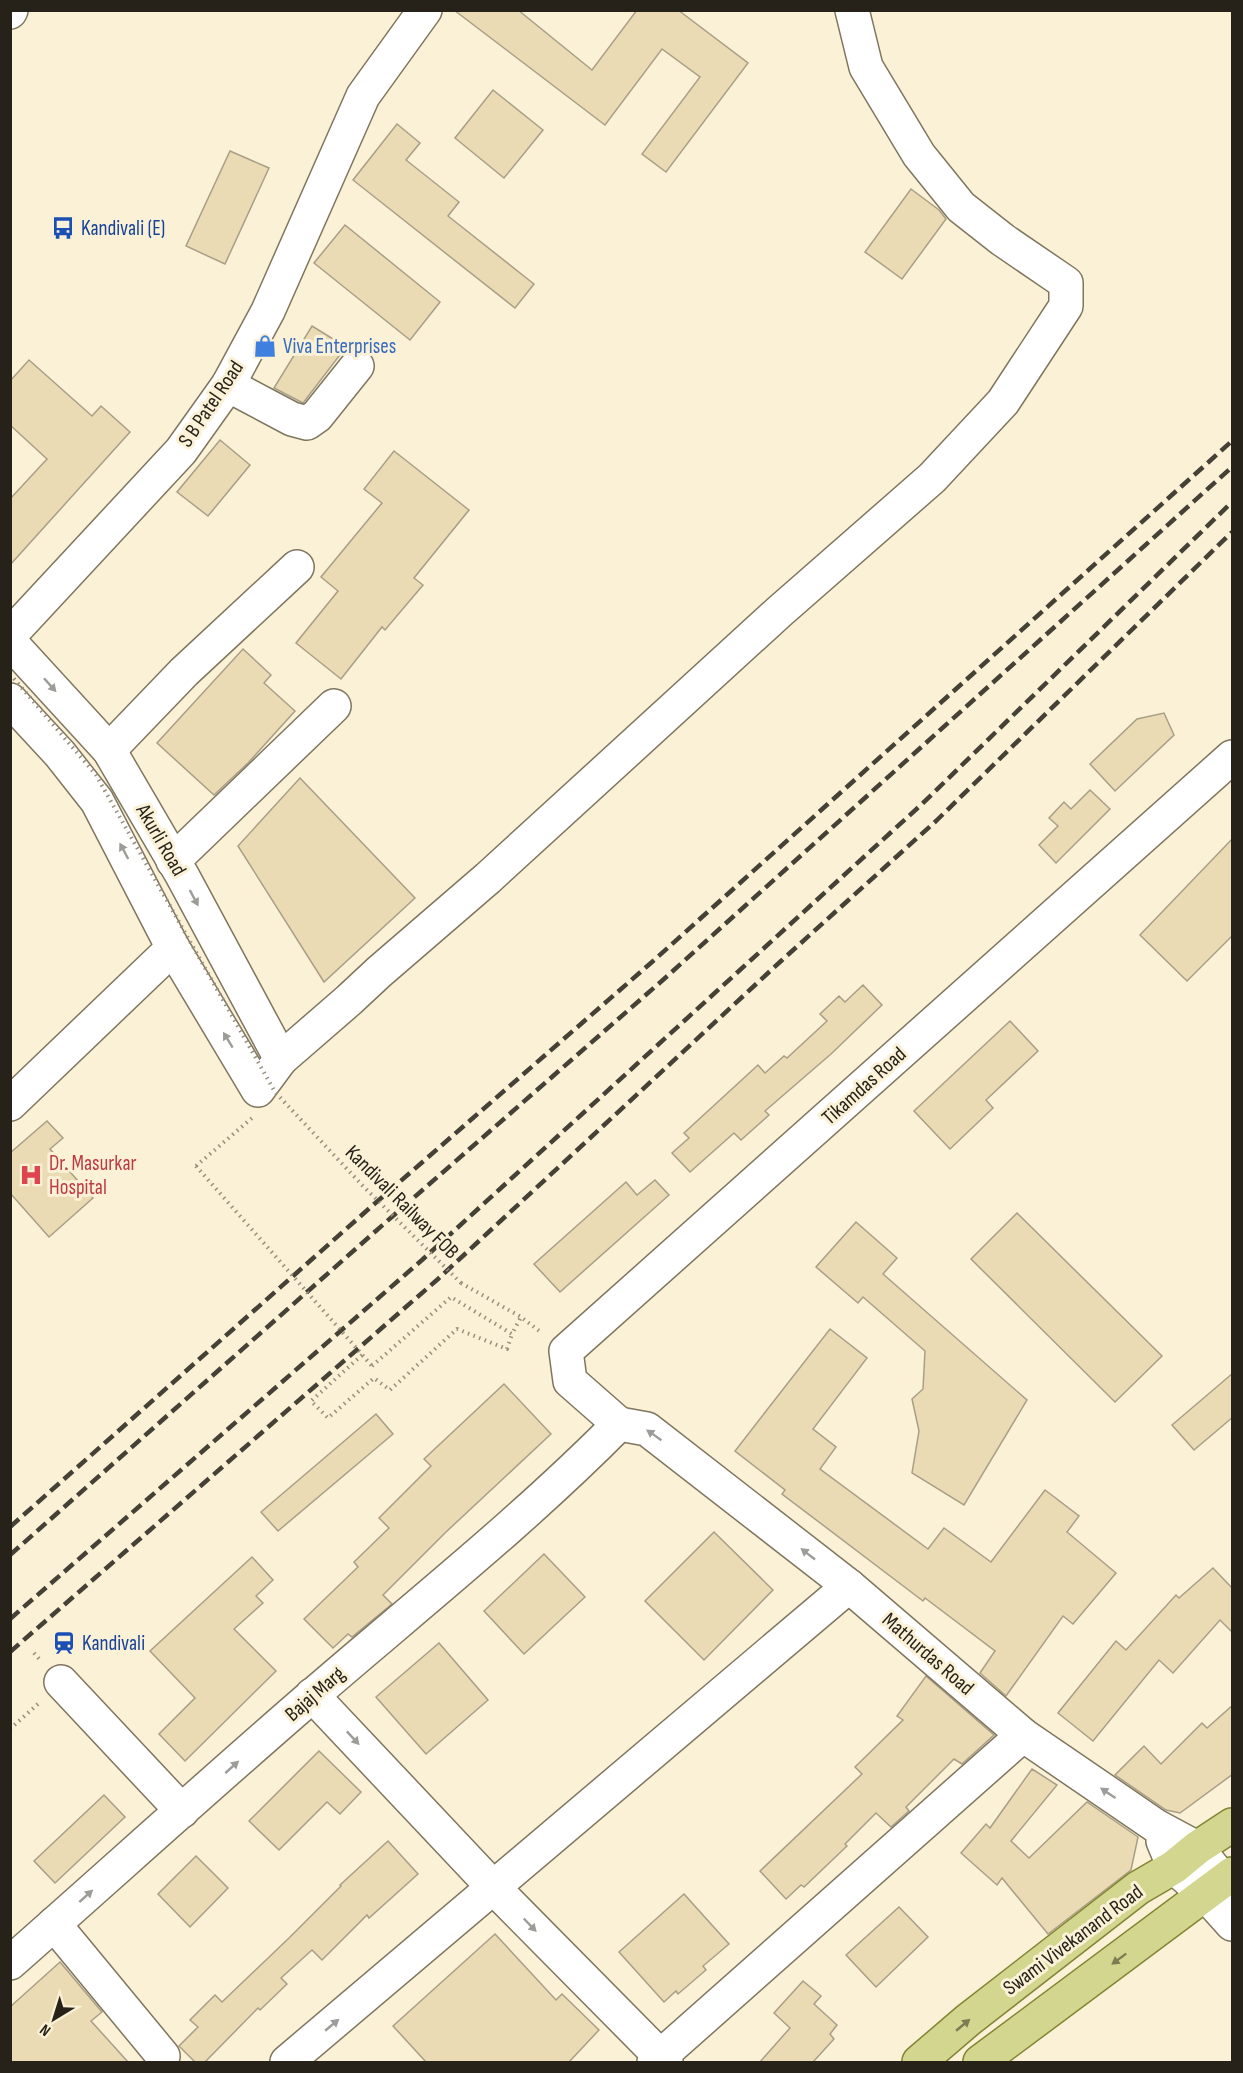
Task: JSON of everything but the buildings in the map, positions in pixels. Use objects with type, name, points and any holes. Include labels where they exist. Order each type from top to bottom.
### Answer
[{"type":"main road","name":"Swami Vivekanand Road","points":[[919,2062],[968,2020],[1138,1888],[1233,1825]]},
{"type":"main road","name":"Swami Vivekanand Road","points":[[980,2062],[1223,1885]]},
{"type":"street","name":"S B Patel Road","points":[[10,635],[181,451],[228,385],[268,311],[363,96],[425,10]]},
{"type":"street","points":[[264,1098],[281,1059],[488,878],[771,620],[932,478],[1003,402],[1066,306],[1066,282],[1003,240],[961,207],[919,155],[866,67],[852,10]]},
{"type":"street","points":[[228,385],[292,419],[307,423],[317,416],[357,366]]},
{"type":"street","points":[[109,750],[184,672],[297,567]]},
{"type":"street","name":"Akurli Road","points":[[10,642],[109,750],[173,861],[281,1059]]},
{"type":"street","name":"Akurli Road","points":[[10,700],[60,754],[97,801],[174,948],[264,1098]]},
{"type":"street","points":[[173,861],[334,706]]},
{"type":"street","name":"Tikamdas Road","points":[[619,1424],[570,1381],[566,1351],[1233,757]]},
{"type":"street","points":[[10,1104],[174,948]]},
{"type":"street","name":"Mathurdas Road","points":[[619,1424],[648,1429],[849,1586],[1023,1735],[1156,1826],[1186,1857]]},
{"type":"street","name":"Bajaj Marg","points":[[10,1963],[312,1695],[494,1541],[619,1424]]},
{"type":"street","points":[[287,2062],[849,1586]]},
{"type":"street","points":[[61,1682],[182,1811]]},
{"type":"street","points":[[312,1695],[660,2061],[1023,1735]]},
{"type":"street","points":[[1186,1857],[1223,1885],[1233,1924]]},
{"type":"street","points":[[54,1924],[163,2056]]},
{"type":"path","name":"Kandivali Railway FOB","points":[[10,674],[96,775],[264,1098],[362,1185],[461,1283],[521,1317],[512,1334]]},
{"type":"path","points":[[264,1098],[196,1166],[363,1355],[372,1366],[451,1296],[512,1334],[507,1349],[457,1329],[390,1390],[374,1378],[328,1418],[311,1401],[363,1355]]},
{"type":"path","points":[[10,1729],[25,1716]]},
{"type":"railway","points":[[10,1527],[372,1206],[652,962],[1232,441]]},
{"type":"railway","points":[[10,1555],[664,979],[1232,467]]},
{"type":"railway","points":[[10,1619],[422,1260],[922,804],[1232,502]]},
{"type":"railway","points":[[10,1652],[438,1279],[781,961],[936,821],[1232,532]]},
{"type":"place","name":"Kandivali (E)","points":[[63,228]]},
{"type":"place","name":"Viva Enterprises","points":[[265,346]]},
{"type":"place","name":"Dr. Masurkar Hospital","points":[[31,1175]]},
{"type":"place","name":"Kandivali","points":[[64,1643]]}]
